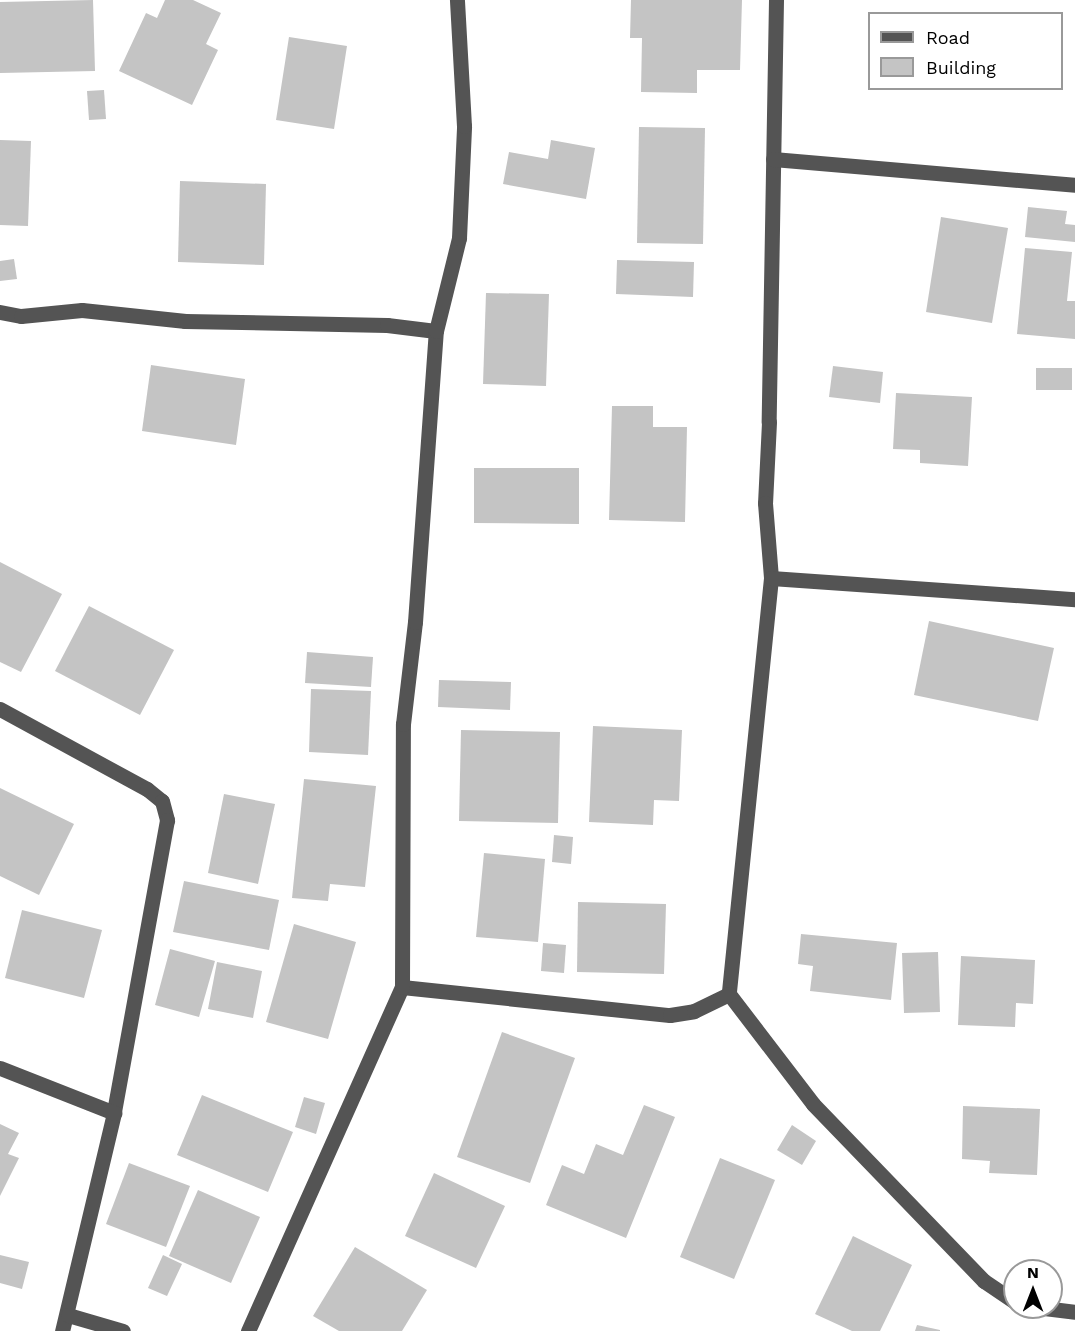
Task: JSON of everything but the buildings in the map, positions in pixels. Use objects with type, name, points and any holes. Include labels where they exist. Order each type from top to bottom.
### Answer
[{"type":"street","points":[[248,1331],[402,987],[403,724],[415,622],[436,331],[459,238],[464,126],[458,0]]},
{"type":"street","points":[[776,0],[769,422],[765,503],[771,578],[729,993],[813,1104],[984,1281],[1003,1294]]},
{"type":"street","points":[[773,159],[1075,185]]},
{"type":"street","points":[[0,312],[21,316],[82,310],[185,321],[387,325],[436,331]]},
{"type":"street","points":[[771,578],[1075,599]]},
{"type":"street","points":[[0,709],[147,789],[162,801],[167,819],[114,1113],[68,1315],[62,1331]]},
{"type":"street","points":[[402,987],[670,1014],[694,1011],[729,993]]},
{"type":"street","points":[[0,1068],[114,1113]]},
{"type":"street","points":[[68,1315],[123,1331]]}]
